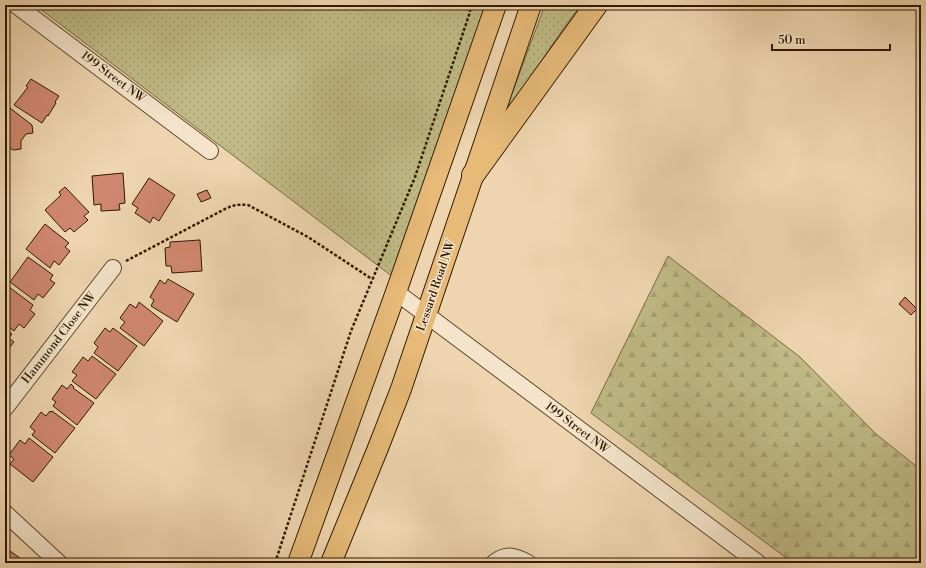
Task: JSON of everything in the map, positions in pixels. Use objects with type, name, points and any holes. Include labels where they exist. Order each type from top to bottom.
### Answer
[{"type":"highway","points":[[473,175],[596,5]]},
{"type":"main road","points":[[298,563],[396,292],[496,5]]},
{"type":"main road","name":"Lessard Road NW","points":[[331,563],[401,389],[531,5]]},
{"type":"street","name":"199 Street NW","points":[[16,5],[114,77],[210,151]]},
{"type":"street","name":"Hammond Close NW","points":[[5,408],[113,268]]},
{"type":"street","name":"199 Street NW","points":[[396,292],[758,563]]},
{"type":"street","points":[[5,513],[59,563]]},
{"type":"street","points":[[494,563],[500,558],[508,556],[518,557],[528,563]]},
{"type":"path","points":[[275,563],[351,331],[415,177],[470,12],[470,5]]},
{"type":"path","points":[[113,268],[235,204],[241,204],[248,205],[308,237],[372,279]]},
{"type":"green space","points":[[35,5],[486,5],[393,277]]},
{"type":"green space","points":[[545,5],[581,5],[512,105],[508,104]]},
{"type":"green space","points":[[668,256],[800,357],[876,434],[921,470],[921,563],[793,563],[591,413]]},
{"type":"building","points":[[31,79],[59,96],[48,116],[47,115],[42,123],[14,105],[28,87],[26,86]]},
{"type":"building","points":[[6,105],[32,125],[33,133],[26,134],[21,141],[21,149],[13,150],[5,144]]},
{"type":"building","points":[[123,173],[125,203],[119,204],[120,210],[101,211],[101,204],[94,205],[92,176]]},
{"type":"building","points":[[149,178],[175,195],[159,221],[153,217],[150,223],[135,213],[138,208],[132,204]]},
{"type":"building","points":[[65,187],[89,212],[84,216],[88,220],[74,232],[70,228],[65,232],[45,210],[61,195],[59,192]]},
{"type":"building","points":[[207,190],[211,198],[201,202],[197,194]]},
{"type":"building","points":[[45,224],[69,243],[65,247],[70,251],[59,265],[54,261],[50,268],[26,249]]},
{"type":"building","points":[[200,240],[202,271],[172,273],[171,266],[166,266],[165,248],[170,247],[170,242]]},
{"type":"building","points":[[28,257],[53,275],[50,280],[55,283],[43,298],[38,294],[34,300],[10,282]]},
{"type":"building","points":[[168,279],[194,294],[177,322],[151,306],[154,300],[150,297],[160,280],[165,284]]},
{"type":"building","points":[[9,287],[33,305],[30,310],[35,314],[24,328],[19,324],[14,331],[5,324],[5,292]]},
{"type":"building","points":[[905,297],[917,309],[911,315],[899,304]]},
{"type":"building","points":[[139,302],[163,321],[144,346],[120,328],[125,322],[120,318],[130,304],[136,308]]},
{"type":"building","points":[[105,328],[110,332],[113,328],[137,346],[118,371],[94,353],[98,347],[94,343]]},
{"type":"building","points":[[5,329],[12,334],[9,338],[14,342],[5,353]]},
{"type":"building","points":[[92,356],[116,374],[96,399],[72,381],[77,375],[72,372],[83,357],[88,361]]},
{"type":"building","points":[[71,384],[74,387],[73,388],[94,403],[77,425],[53,406],[56,402],[52,399],[62,385],[67,389]]},
{"type":"building","points":[[50,411],[75,428],[55,453],[32,435],[35,431],[30,427],[41,412],[46,416]]},
{"type":"building","points":[[29,438],[53,457],[33,482],[10,464],[14,459],[9,455],[20,440],[25,444]]},
{"type":"building","points":[[7,549],[20,558],[16,563],[5,563],[5,552]]}]
